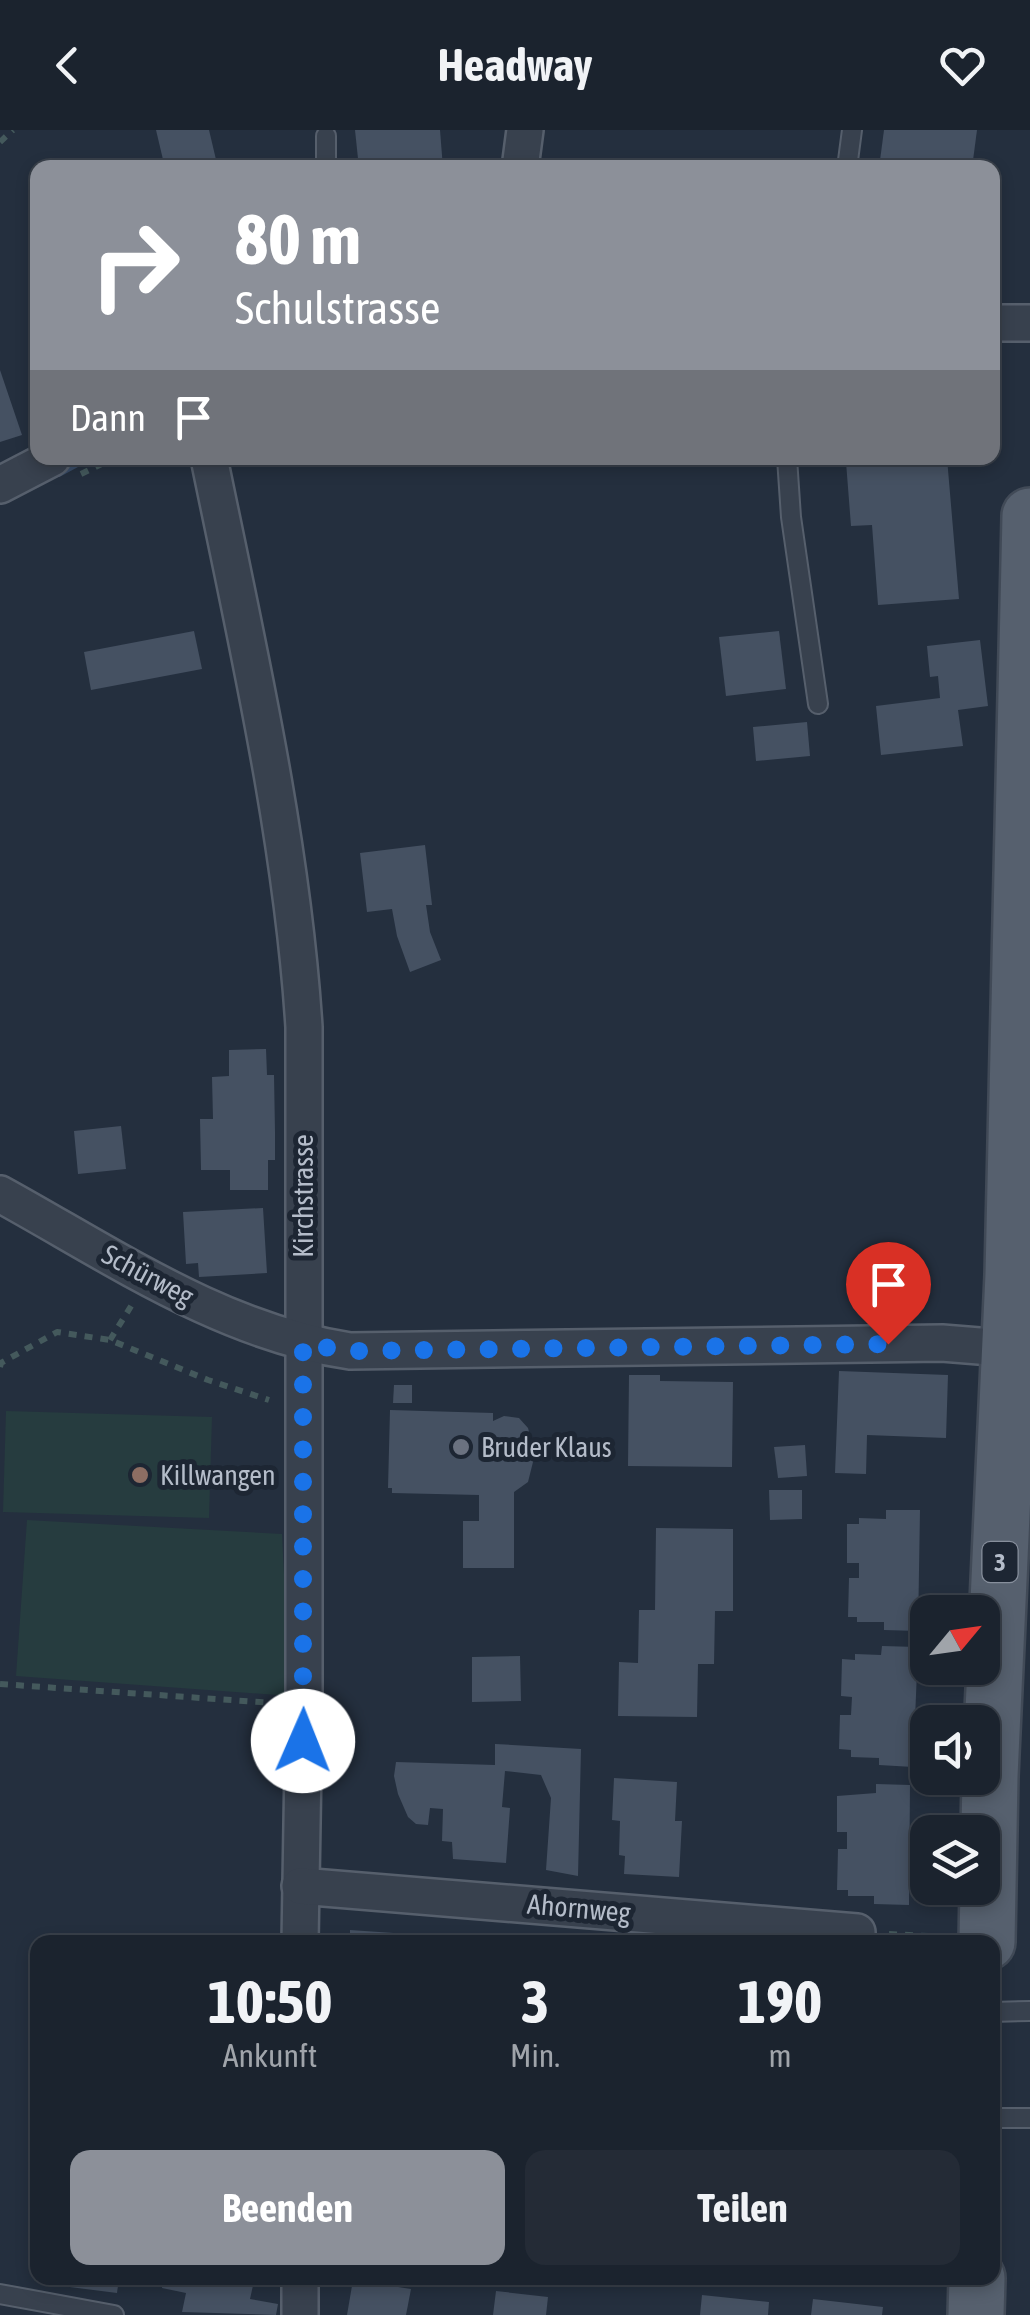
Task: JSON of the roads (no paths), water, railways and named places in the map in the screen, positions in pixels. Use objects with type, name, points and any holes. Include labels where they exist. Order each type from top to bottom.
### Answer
[{"type":"main road","name":"3","points":[[987,1935],[990,1776],[1020,1349],[1013,1276],[1030,516]]},
{"type":"main road","points":[[976,2315],[977,2285]]},
{"type":"street","points":[[521,160],[525,130]]},
{"type":"street","points":[[1000,323],[1030,323]]},
{"type":"street","points":[[0,484],[38,465]]},
{"type":"street","name":"Kirchstrasse","points":[[210,465],[255,682],[299,958],[304,1027],[300,1935]]},
{"type":"street","name":"Schürweg","points":[[0,1194],[226,1316],[303,1344],[350,1351],[942,1343],[1020,1349]]},
{"type":"street","name":"Ahornweg","points":[[300,1886],[857,1932]]},
{"type":"street","points":[[300,2285],[300,2315]]},
{"type":"lane","points":[[847,160],[852,130]]},
{"type":"lane","points":[[326,136],[326,160]]},
{"type":"lane","points":[[787,465],[791,517],[818,704]]},
{"type":"lane","points":[[1000,2012],[1030,2011]]},
{"type":"lane","points":[[1000,2118],[1030,2118]]},
{"type":"lane","points":[[0,2294],[114,2315]]},
{"type":"waterway","points":[[58,472],[71,465]]},
{"type":"place","name":"Bruder Klaus","points":[[461,1447]]},
{"type":"place","name":"Killwangen","points":[[140,1475]]}]
